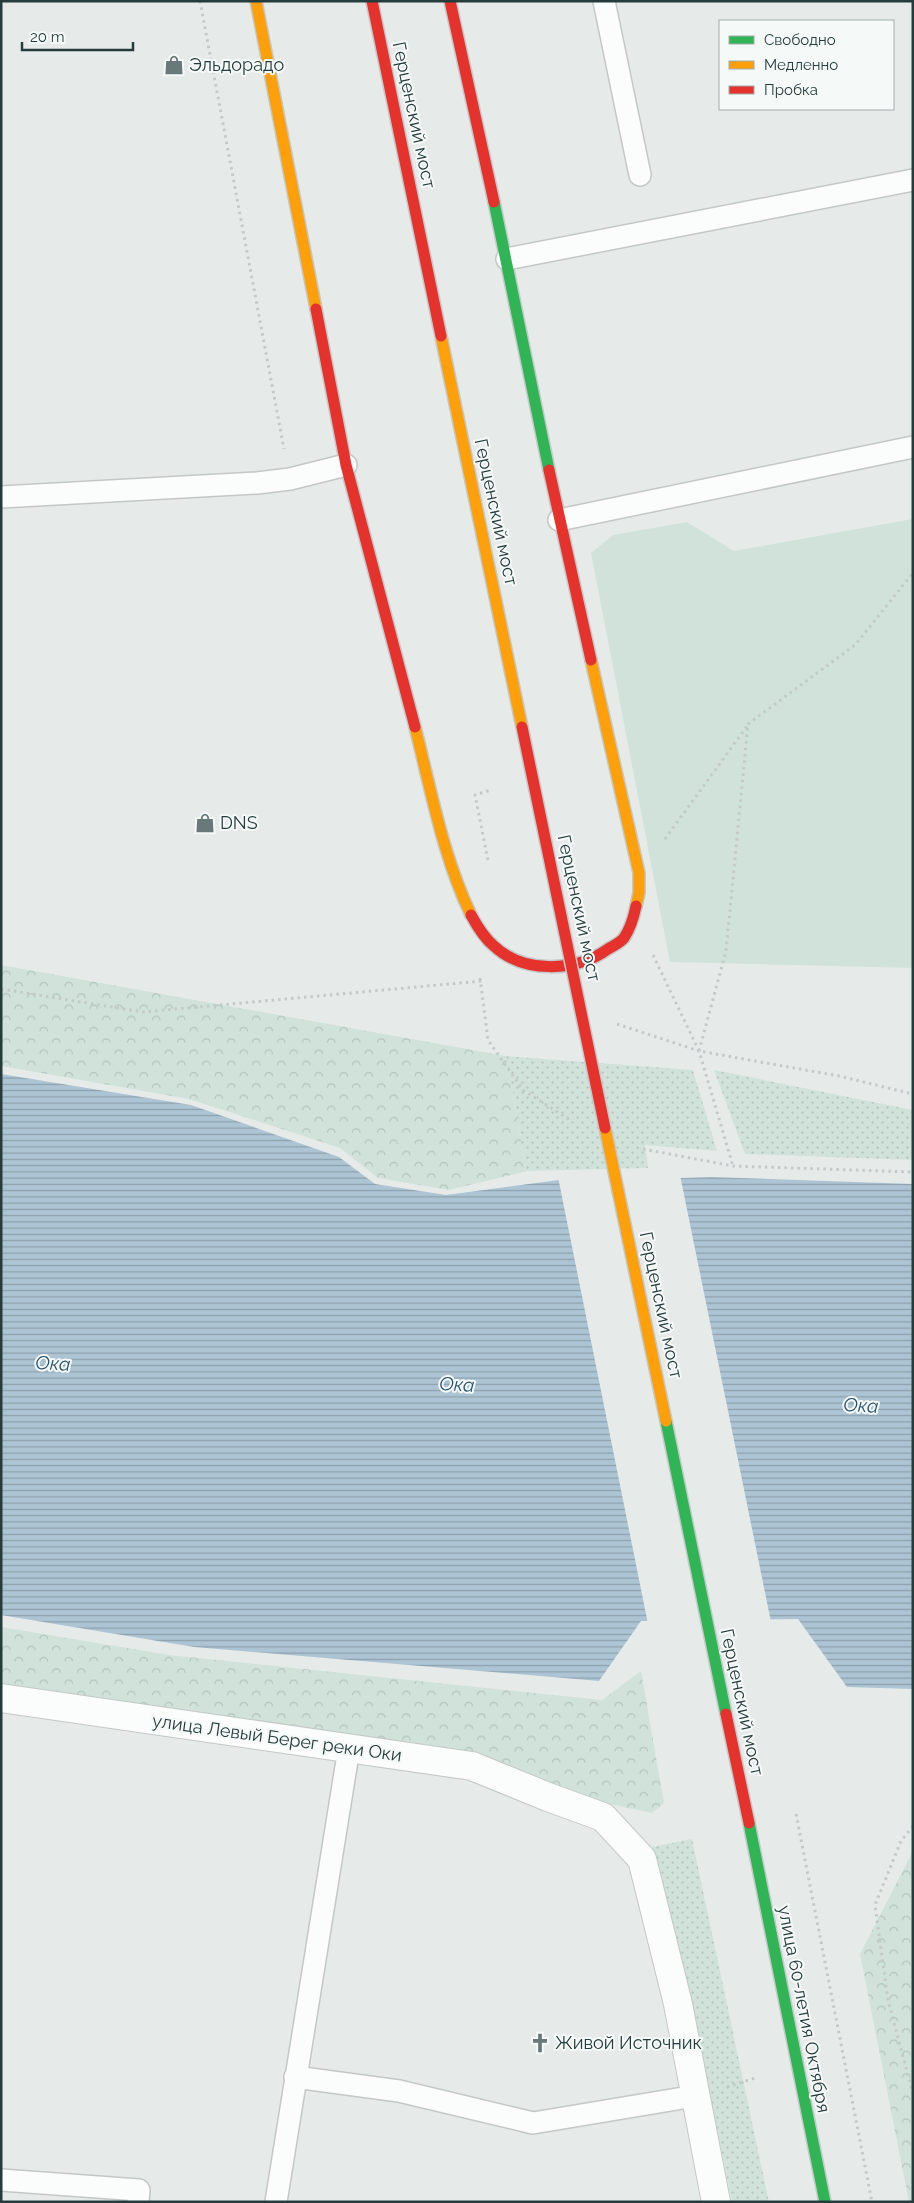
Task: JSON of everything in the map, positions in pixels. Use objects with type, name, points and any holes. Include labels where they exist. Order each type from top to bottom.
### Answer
[{"type":"main road","points":[[256,1],[346,465],[442,832],[462,896],[476,924],[494,947],[516,960],[542,967],[570,966],[599,956],[623,938],[634,916],[639,893],[639,873],[559,520],[453,2]]},
{"type":"main road","name":"Герценский мост","points":[[372,1],[749,1823]]},
{"type":"main road","name":"улица 60-летия Октября","points":[[749,1823],[825,2202]]},
{"type":"street","name":"улица Левый Берег реки Оки","points":[[1,1698],[472,1766],[548,1797],[604,1817],[642,1859],[678,2004],[716,2202]]},
{"type":"lane","points":[[604,1],[640,175]]},
{"type":"lane","points":[[506,259],[913,180]]},
{"type":"lane","points":[[559,520],[913,447]]},
{"type":"lane","points":[[1,497],[257,483],[290,479],[346,465]]},
{"type":"lane","points":[[276,2202],[349,1748]]},
{"type":"lane","points":[[295,2077],[399,2091],[533,2123],[695,2096]]},
{"type":"lane","points":[[1,2180],[139,2190],[138,2202]]},
{"type":"path","points":[[200,1],[290,479]]},
{"type":"path","points":[[662,844],[748,724],[856,645],[913,573]]},
{"type":"path","points":[[698,1050],[726,951],[748,724]]},
{"type":"path","points":[[475,795],[491,790]]},
{"type":"path","points":[[634,916],[698,1050],[733,1166],[913,1172]]},
{"type":"path","points":[[1,989],[143,1012],[479,980],[488,983]]},
{"type":"path","points":[[608,1021],[698,1050],[839,1076],[913,1094]]},
{"type":"path","points":[[796,1814],[872,2202]]},
{"type":"path","points":[[913,1826],[901,1841],[875,1904],[888,2000],[913,2094]]},
{"type":"green space","points":[[913,519],[913,968],[670,962],[591,553],[613,535],[687,522],[734,551]]},
{"type":"green space","points":[[1,965],[506,1056],[527,1171],[449,1190],[378,1178],[340,1148],[189,1099],[1,1066]]},
{"type":"green space","points":[[506,1056],[693,1070],[717,1151],[645,1145],[648,1168],[527,1171]]},
{"type":"green space","points":[[714,1070],[913,1110],[913,1160],[745,1154]]},
{"type":"green space","points":[[1,1627],[169,1655],[602,1700],[641,1671],[664,1803],[652,1813],[557,1793],[1,1690]]},
{"type":"green space","points":[[692,1839],[769,2202],[732,2202],[712,2103],[652,1847]]},
{"type":"green space","points":[[913,1851],[913,2202],[909,2202],[860,1954]]},
{"type":"water","name":"Ока","points":[[1,1074],[191,1105],[339,1157],[375,1184],[446,1195],[566,1179],[617,1180],[711,1177],[913,1184],[913,1689],[847,1687],[798,1619],[641,1621],[599,1681],[194,1647],[1,1615]]},
{"type":"pier","points":[[680,1175],[771,1622],[648,1624],[558,1177]]},
{"type":"traffic: fast","points":[[494,202],[549,470]]},
{"type":"traffic: fast","points":[[666,1421],[726,1714]]},
{"type":"traffic: fast","points":[[749,1823],[825,2202]]},
{"type":"traffic: slow","points":[[256,1],[316,309]]},
{"type":"traffic: slow","points":[[441,336],[522,727]]},
{"type":"traffic: slow","points":[[591,660],[639,873],[639,893],[636,906]]},
{"type":"traffic: slow","points":[[415,727],[445,847],[471,915]]},
{"type":"traffic: slow","points":[[605,1128],[666,1421]]},
{"type":"traffic: jam","points":[[372,1],[441,336]]},
{"type":"traffic: jam","points":[[450,1],[494,202]]},
{"type":"traffic: jam","points":[[316,309],[346,465],[415,727]]},
{"type":"traffic: jam","points":[[549,470],[591,660]]},
{"type":"traffic: jam","points":[[522,727],[605,1128]]},
{"type":"traffic: jam","points":[[471,915],[487,939],[506,955],[520,962],[550,967],[566,966],[581,962],[595,957],[618,943],[628,931],[636,906]]},
{"type":"traffic: jam","points":[[726,1714],[749,1823]]},
{"type":"place","name":"Эльдорадо","points":[[174,65]]},
{"type":"place","name":"DNS","points":[[205,823]]},
{"type":"place","name":"Живой Источник","points":[[540,2043]]}]
